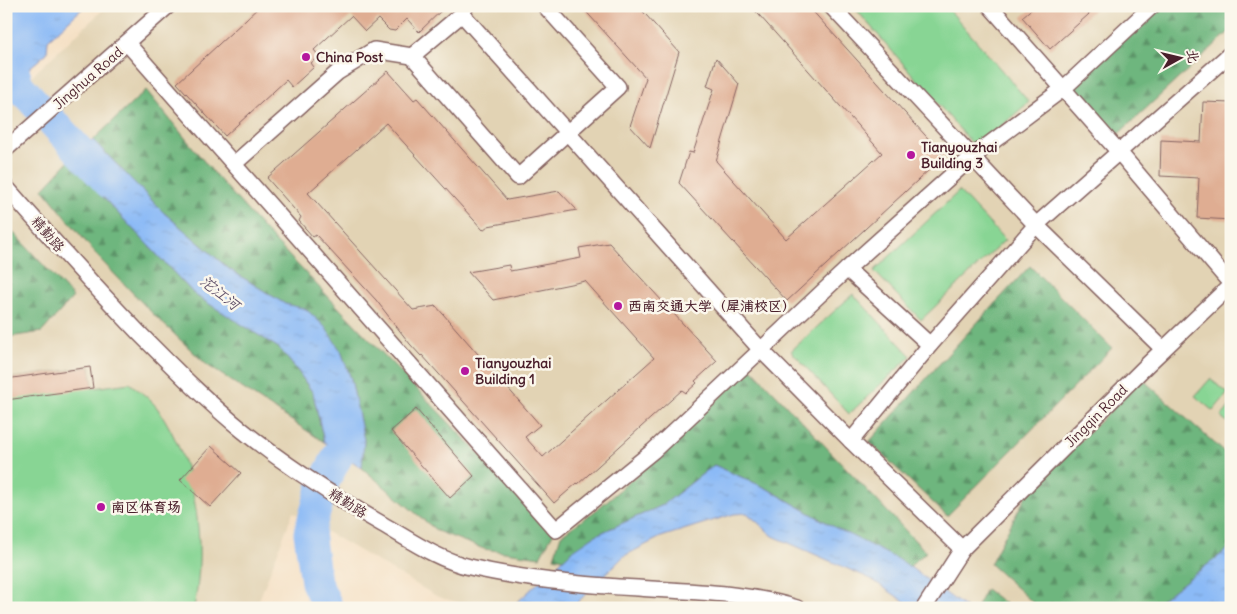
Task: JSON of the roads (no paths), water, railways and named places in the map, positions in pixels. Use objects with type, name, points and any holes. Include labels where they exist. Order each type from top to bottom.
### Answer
[{"type":"street","name":"Jinghua Road","points":[[11,146],[168,6]]},
{"type":"street","points":[[234,164],[338,72],[374,50],[412,56],[518,177],[618,87],[545,6]]},
{"type":"street","points":[[831,6],[1036,225],[1163,349]]},
{"type":"street","points":[[990,6],[1064,88],[1231,285]]},
{"type":"street","points":[[127,43],[556,530],[653,451],[847,269],[972,157],[1064,88],[1152,6]]},
{"type":"street","points":[[412,56],[464,10],[567,133],[761,350],[962,549]]},
{"type":"street","points":[[851,441],[930,345],[1036,225],[1231,53]]},
{"type":"street","name":"精勤路","points":[[6,186],[96,288],[203,397],[277,457],[352,507],[442,558],[468,567],[527,577],[603,586],[710,593],[768,600],[796,608]]},
{"type":"street","points":[[847,269],[930,345]]},
{"type":"street","name":"Jingqin Road","points":[[924,608],[962,549],[1163,349],[1231,285]]},
{"type":"water","points":[[10,6],[85,6],[48,40],[47,53],[6,88],[6,11]]},
{"type":"water","points":[[93,140],[163,212],[229,269],[285,304],[306,309],[325,327],[341,351],[351,379],[364,440],[362,468],[324,442],[313,393],[279,348],[195,295],[69,161]]},
{"type":"water","points":[[714,465],[766,488],[836,528],[903,562],[966,608],[914,608],[871,579],[773,536],[747,513],[734,514],[661,537],[624,556],[572,608],[511,608],[572,551],[594,536],[663,505]]},
{"type":"water","points":[[1231,547],[1231,608],[1150,608]]},
{"type":"waterway","name":"沱江河","points":[[43,6],[26,24],[15,42],[13,62],[19,86],[109,183]]},
{"type":"waterway","name":"沱江河","points":[[328,608],[316,582],[309,533],[324,482],[343,446],[339,412]]},
{"type":"place","name":"China Post","points":[[306,57]]},
{"type":"place","name":"Tianyouzhai Building 3","points":[[911,155]]},
{"type":"place","name":"西南交通大学（犀浦校区）","points":[[618,306]]},
{"type":"place","name":"Tianyouzhai Building 1","points":[[465,371]]},
{"type":"place","name":"南区体育场","points":[[101,507]]}]
